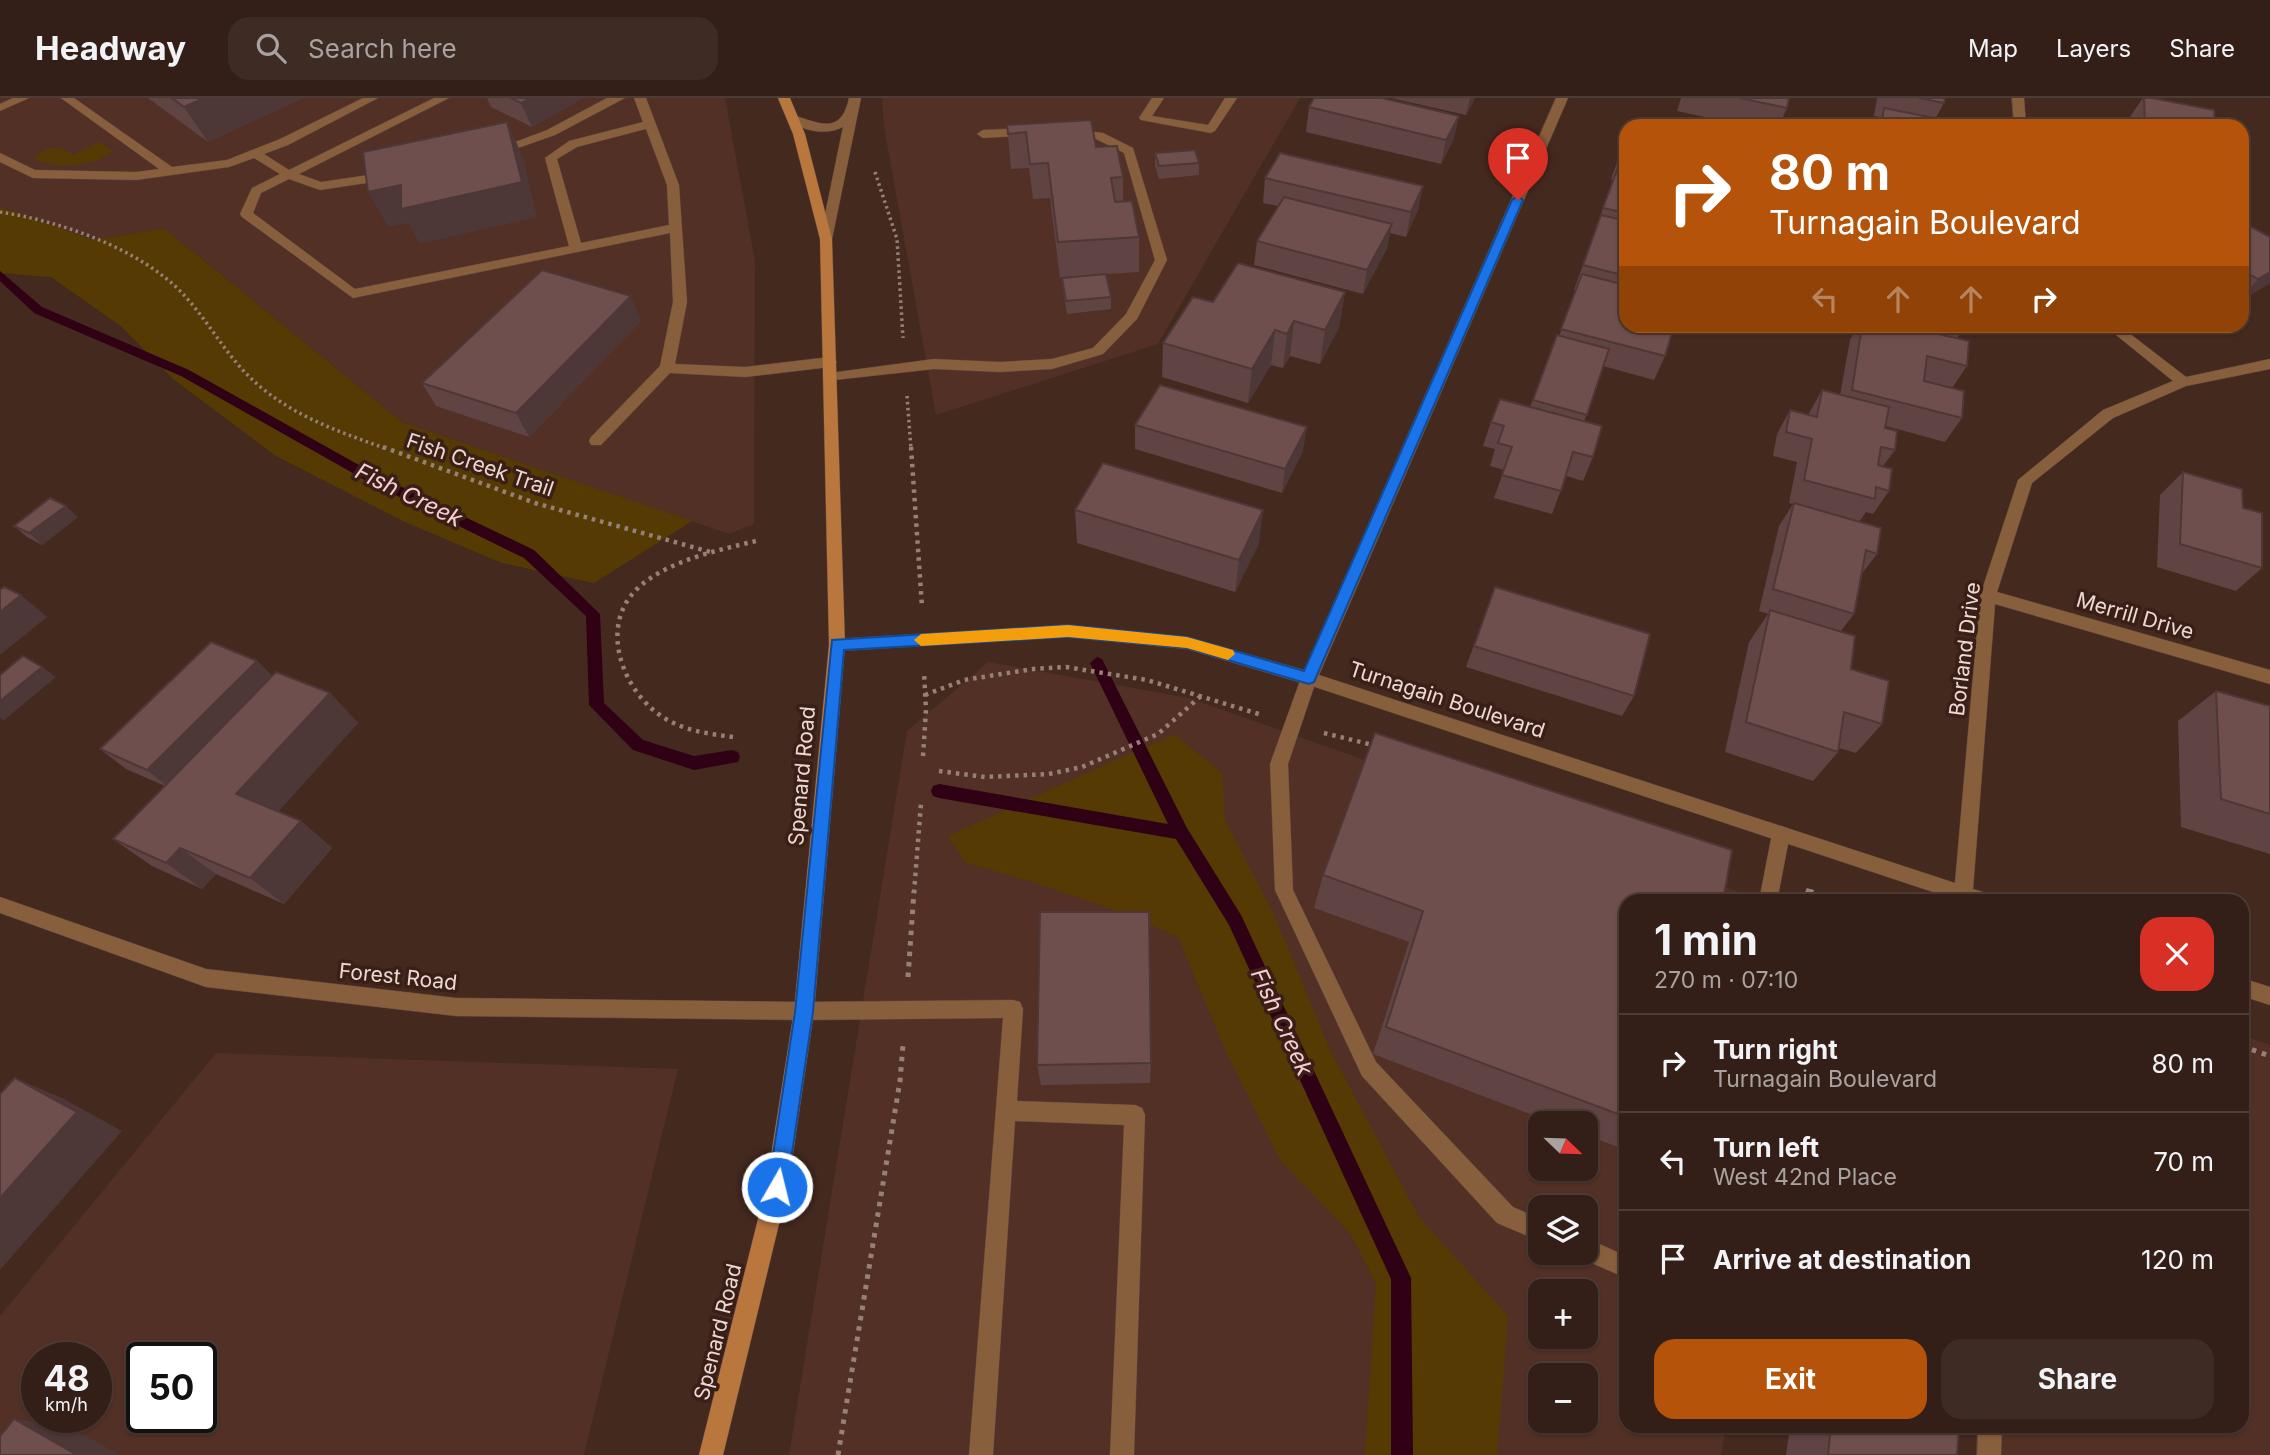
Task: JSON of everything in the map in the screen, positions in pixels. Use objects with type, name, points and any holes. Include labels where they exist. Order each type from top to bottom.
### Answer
[{"type":"main road","name":"Spenard Road","points":[[711,1455],[777,1187],[804,1012],[837,645],[826,239],[805,154],[783,98]]},
{"type":"street","points":[[0,108],[23,98]]},
{"type":"street","points":[[67,98],[169,171]]},
{"type":"street","points":[[0,157],[33,174],[136,176],[229,163],[284,142],[372,98]]},
{"type":"street","points":[[443,98],[256,191],[246,214],[353,294],[675,228]]},
{"type":"street","points":[[477,156],[516,147],[560,128],[605,102],[619,98]]},
{"type":"street","points":[[596,441],[667,368],[680,302],[673,185],[640,98]]},
{"type":"street","points":[[1158,98],[1145,118],[1211,129],[1231,98]]},
{"type":"street","points":[[1528,1225],[1505,1215],[1369,1069],[1284,890],[1279,764],[1309,678],[1562,98]]},
{"type":"street","points":[[2018,98],[2020,119]]},
{"type":"street","points":[[793,119],[818,129],[834,128],[844,123],[854,102]]},
{"type":"street","points":[[826,239],[854,102]]},
{"type":"street","points":[[576,248],[551,159],[573,144],[650,124]]},
{"type":"street","points":[[667,368],[745,372],[934,365],[1052,365],[1098,351],[1132,316],[1161,260],[1129,151],[1099,136],[1050,132],[983,134]]},
{"type":"street","points":[[256,153],[289,175],[320,186],[398,174]]},
{"type":"street","points":[[2121,333],[2183,382]]},
{"type":"street","name":"Borland Drive","points":[[1963,894],[1988,596],[2025,480],[2108,414],[2183,382],[2270,364]]},
{"type":"street","name":"Merrill Drive","points":[[1988,596],[2270,677]]},
{"type":"street","name":"Turnagain Boulevard","points":[[837,645],[1068,631],[1187,643],[1309,678],[1963,894]]},
{"type":"street","points":[[1769,894],[1780,834]]},
{"type":"street","name":"Forest Road","points":[[0,905],[206,978],[456,1007],[804,1012],[1013,1009],[1007,1111]]},
{"type":"street","points":[[2249,989],[2270,996]]},
{"type":"street","points":[[981,1455],[1007,1111],[1135,1115],[1122,1455]]},
{"type":"street","points":[[1598,1254],[1619,1263]]},
{"type":"street","points":[[1989,1455],[1990,1433]]},
{"type":"path","points":[[874,171],[897,239],[923,640],[923,756]]},
{"type":"path","name":"Fish Creek Trail","points":[[0,212],[36,219],[118,249],[159,272],[182,293],[251,379],[289,409],[317,423],[535,502],[715,553]]},
{"type":"path","points":[[733,737],[692,730],[658,714],[636,689],[624,668],[615,637],[619,612],[637,588],[665,572],[756,541]]},
{"type":"path","points":[[925,695],[944,683],[1003,674],[1073,668],[1135,678],[1202,695],[1291,725],[1390,749]]},
{"type":"path","points":[[939,771],[985,778],[1049,774],[1082,767],[1158,734],[1202,695]]},
{"type":"path","points":[[838,1455],[900,1081],[921,803]]},
{"type":"path","points":[[1772,879],[1818,894]]},
{"type":"path","points":[[2249,1048],[2270,1056]]},
{"type":"shaded area","points":[[0,98],[725,98],[755,261],[754,524],[729,534],[402,422],[164,228],[93,240],[0,207]]},
{"type":"shaded area","points":[[882,98],[1300,98],[1158,344],[936,415],[884,127]]},
{"type":"shaded area","points":[[99,142],[113,151],[96,161],[63,165],[34,158],[53,148],[73,155]]},
{"type":"shaded area","points":[[0,207],[93,240],[164,228],[402,422],[692,521],[594,583],[502,563],[405,522],[276,456],[173,379],[122,327],[51,277],[0,273]]},
{"type":"shaded area","points":[[988,662],[1189,698],[1745,894],[1619,894],[1619,1433],[1725,1433],[1721,1455],[789,1455],[907,731]]},
{"type":"shaded area","points":[[1174,734],[1222,773],[1225,820],[1274,915],[1331,1052],[1419,1217],[1508,1316],[1497,1455],[1365,1455],[1376,1283],[1350,1233],[1280,1160],[1225,1049],[1178,937],[1073,896],[966,863],[948,836]]},
{"type":"shaded area","points":[[2249,1038],[2270,1045],[2270,1455],[1990,1455],[1992,1433],[2249,1433]]},
{"type":"shaded area","points":[[216,1053],[678,1069],[584,1455],[0,1455],[0,1316]]},
{"type":"building","points":[[172,98],[204,98],[184,107]]},
{"type":"building","points":[[511,98],[530,98],[521,103]]},
{"type":"building","points":[[1314,98],[1382,98],[1459,116],[1446,140],[1309,107]]},
{"type":"building","points":[[1740,98],[1789,98],[1787,108]]},
{"type":"building","points":[[1919,98],[1945,98],[1944,103]]},
{"type":"building","points":[[2144,98],[2214,110],[2215,119],[2145,119]]},
{"type":"building","points":[[1884,108],[1934,118],[1934,119],[1882,119]]},
{"type":"building","points":[[1091,120],[1096,147],[1117,146],[1123,177],[1111,178],[1115,202],[1132,201],[1139,237],[1058,242],[1048,163],[1030,164],[1026,132],[1008,134],[1007,125]]},
{"type":"building","points":[[507,122],[522,182],[401,209],[401,185],[368,192],[363,152]]},
{"type":"building","points":[[1195,150],[1199,163],[1159,166],[1155,153]]},
{"type":"building","points":[[1280,153],[1423,186],[1411,212],[1265,178]]},
{"type":"building","points":[[1619,164],[1619,211],[1603,208]]},
{"type":"building","points":[[1284,197],[1392,224],[1367,270],[1257,241]]},
{"type":"building","points":[[1601,215],[1619,219],[1619,274],[1583,265]]},
{"type":"building","points":[[2249,226],[2270,237],[2270,272],[2258,279],[2249,274]]},
{"type":"building","points":[[1238,263],[1345,292],[1325,330],[1294,321],[1287,334],[1275,330],[1252,369],[1163,343],[1193,297],[1213,302]]},
{"type":"building","points":[[542,270],[631,296],[516,413],[422,383]]},
{"type":"building","points":[[1106,274],[1111,297],[1066,301],[1062,278]]},
{"type":"building","points":[[1582,274],[1619,283],[1619,333],[1672,333],[1665,356],[1561,329]]},
{"type":"building","points":[[1861,333],[1934,333],[1969,341],[1967,366],[1927,356],[1924,381],[1964,391],[1962,418],[1852,390]]},
{"type":"building","points":[[1557,335],[1609,349],[1587,415],[1533,400]]},
{"type":"building","points":[[1160,385],[1307,427],[1285,469],[1135,425]]},
{"type":"building","points":[[1822,390],[1889,407],[1885,428],[1897,431],[1895,450],[1881,447],[1878,465],[1892,469],[1889,491],[1876,487],[1875,499],[1804,480],[1812,439],[1786,432],[1790,410],[1817,417]]},
{"type":"building","points":[[1500,399],[1602,426],[1593,457],[1573,452],[1561,491],[1502,475],[1512,447],[1498,443],[1504,426],[1491,422]]},
{"type":"building","points":[[1103,463],[1263,510],[1239,560],[1075,510]]},
{"type":"building","points":[[2183,472],[2242,489],[2243,508],[2262,513],[2262,568],[2180,544]]},
{"type":"building","points":[[50,498],[66,506],[29,533],[14,526]]},
{"type":"building","points":[[1794,503],[1881,528],[1877,554],[1866,550],[1854,614],[1773,589]]},
{"type":"building","points":[[4,587],[21,595],[0,612],[0,590]]},
{"type":"building","points":[[1495,587],[1650,634],[1634,696],[1474,646]]},
{"type":"building","points":[[1770,610],[1855,636],[1851,669],[1889,681],[1882,724],[1844,712],[1838,752],[1746,722]]},
{"type":"building","points":[[211,642],[257,661],[147,770],[100,749]]},
{"type":"building","points":[[23,656],[42,667],[0,701],[0,675]]},
{"type":"building","points":[[276,672],[330,693],[236,794],[301,821],[250,878],[180,848],[166,863],[113,839]]},
{"type":"building","points":[[2216,691],[2270,706],[2270,814],[2221,799]]},
{"type":"building","points":[[1375,733],[1732,850],[1724,894],[1619,894],[1619,1114],[1386,1027],[1423,911],[1323,875]]},
{"type":"building","points":[[1040,912],[1149,912],[1151,1063],[1037,1065]]},
{"type":"building","points":[[15,1078],[77,1112],[0,1198],[0,1094]]},
{"type":"building","points":[[14,1419],[21,1423],[21,1433],[38,1433],[77,1455],[0,1455],[0,1436]]},
{"type":"building","points":[[1830,1433],[1959,1433],[1957,1455],[1828,1455]]},
{"type":"waterway","name":"Fish Creek","points":[[0,275],[38,310],[185,373],[370,477],[529,554],[593,614],[597,705],[638,745],[694,763],[732,757]]},
{"type":"waterway","points":[[1097,663],[1181,833]]},
{"type":"waterway","name":"Fish Creek","points":[[939,791],[1181,833]]},
{"type":"waterway","name":"Fish Creek","points":[[1181,833],[1235,920],[1401,1278],[1402,1455]]},
{"type":"slow traffic","points":[[921,640],[1068,631],[1187,643],[1228,654]]},
{"type":"route","points":[[777,1187],[804,1012],[837,645],[1068,631],[1187,643],[1309,678],[1518,200]]}]
